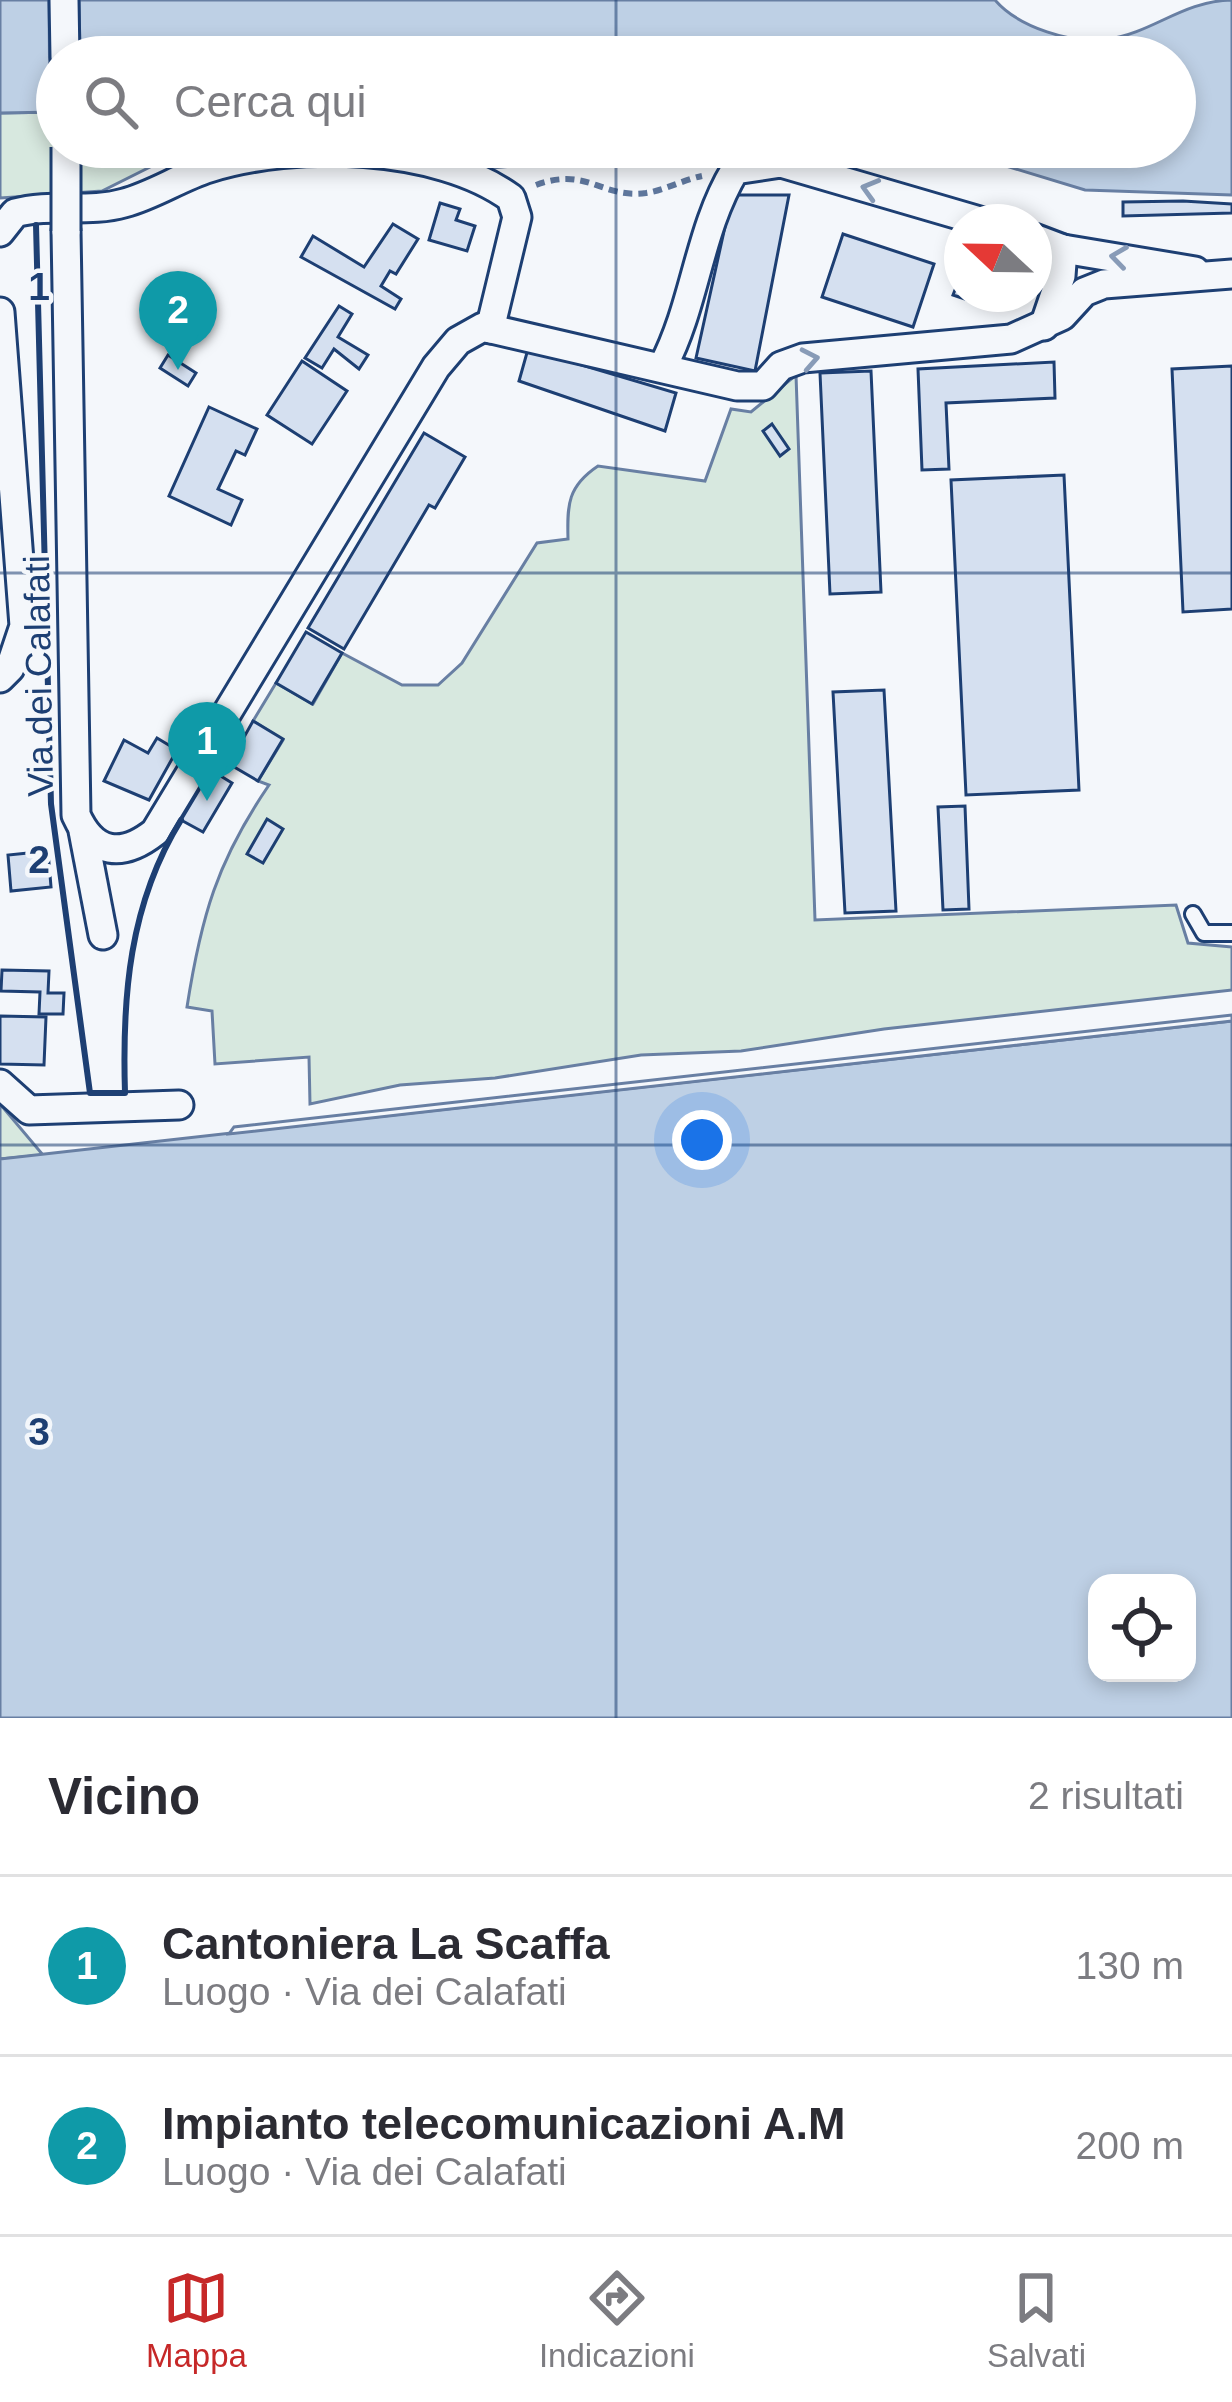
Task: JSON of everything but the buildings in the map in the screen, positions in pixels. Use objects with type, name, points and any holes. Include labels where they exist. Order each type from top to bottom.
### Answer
[{"type":"street","points":[[64,0],[65,36]]},
{"type":"street","name":"Via dei Calafati","points":[[66,168],[76,814],[83,830],[110,851],[136,847],[155,832],[436,367],[458,341],[490,328]]},
{"type":"street","points":[[0,232],[7,219],[28,209],[125,203],[208,168]]},
{"type":"street","points":[[444,168],[473,176],[511,198],[517,217],[490,328],[737,386],[764,386],[781,366],[803,358],[1011,339],[1044,326],[1084,292],[1104,284],[1181,281],[1218,274]]},
{"type":"street","points":[[663,366],[687,316],[713,213],[735,170],[750,168]]},
{"type":"street","points":[[795,168],[944,211]]},
{"type":"street","points":[[1052,245],[1218,274]]},
{"type":"street","points":[[1044,326],[1063,249]]},
{"type":"street","points":[[0,312],[24,626],[10,668],[0,678]]},
{"type":"street","points":[[83,830],[103,934]]},
{"type":"street","points":[[0,1084],[29,1110],[179,1105]]},
{"type":"lane","points":[[1193,914],[1204,933],[1232,933]]},
{"type":"path","points":[[511,198],[562,176],[614,191],[646,193],[735,170]]},
{"type":"shaded area","points":[[36,112],[36,168],[148,168],[102,191],[0,198],[0,113]]},
{"type":"shaded area","points":[[796,375],[815,920],[1176,905],[1188,943],[1232,947],[1232,990],[884,1029],[741,1051],[641,1055],[495,1078],[400,1085],[310,1104],[309,1057],[215,1064],[212,1011],[187,1007],[214,891],[236,839],[269,785],[258,781],[283,740],[253,721],[276,683],[313,704],[342,653],[402,685],[438,685],[462,663],[537,543],[568,539],[571,497],[588,473],[598,466],[705,481],[731,409],[751,412]]},
{"type":"shaded area","points":[[0,1104],[43,1155],[0,1159]]},
{"type":"water","points":[[0,0],[995,0],[1032,26],[1063,36],[36,36],[36,112],[0,113]]},
{"type":"water","points":[[1232,0],[1232,195],[1085,190],[1013,168],[1196,168],[1196,36],[1124,36],[1198,6]]},
{"type":"water","points":[[1232,1021],[1232,1718],[0,1718],[0,1159]]},
{"type":"pier","points":[[49,0],[79,0],[80,36],[49,36]]},
{"type":"pier","points":[[1232,1015],[1232,1021],[229,1134],[234,1127]]},
{"type":"wall","points":[[36,225],[51,804],[90,1093],[125,1093],[132,952],[150,885],[181,820]]},
{"type":"place","name":"Impianto telecomunicazioni A.M","points":[[178,370]]},
{"type":"place","name":"Cantoniera La Scaffa","points":[[207,801]]}]
